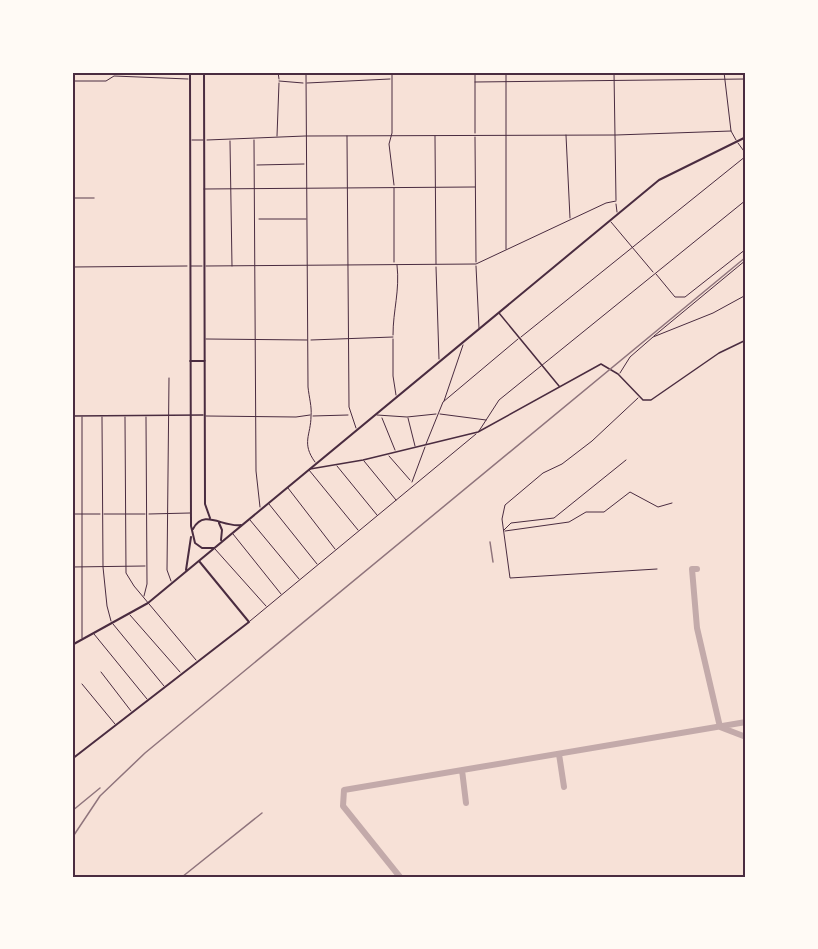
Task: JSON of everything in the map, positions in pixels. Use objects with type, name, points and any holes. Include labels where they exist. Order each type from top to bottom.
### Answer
[{"type":"main road","points":[[185,572],[192,532],[190,513],[190,72]]},
{"type":"main road","points":[[204,72],[205,504],[210,518]]},
{"type":"main road","points":[[72,645],[148,603],[666,175],[746,137]]},
{"type":"main road","points":[[190,361],[205,361]]},
{"type":"main road","points":[[192,532],[199,520],[210,518],[232,526],[243,524]]},
{"type":"main road","points":[[219,523],[222,530],[220,542]]},
{"type":"main road","points":[[192,532],[198,546],[214,548]]},
{"type":"main road","points":[[72,759],[131,711],[249,622],[199,561]]},
{"type":"street","points":[[277,137],[278,72]]},
{"type":"street","points":[[306,72],[308,387],[312,415],[307,433],[308,453],[316,464]]},
{"type":"street","points":[[392,72],[389,144],[394,186],[394,264]]},
{"type":"street","points":[[475,72],[478,329]]},
{"type":"street","points":[[506,72],[506,251]]},
{"type":"street","points":[[614,72],[617,214]]},
{"type":"street","points":[[443,402],[746,155],[731,131],[724,72]]},
{"type":"street","points":[[72,81],[106,81],[114,76],[190,79]]},
{"type":"street","points":[[279,81],[306,83],[392,79]]},
{"type":"street","points":[[475,82],[746,79]]},
{"type":"street","points":[[190,140],[305,136],[616,135],[731,131]]},
{"type":"street","points":[[566,134],[570,220]]},
{"type":"street","points":[[435,135],[435,265],[439,361]]},
{"type":"street","points":[[347,136],[350,415],[356,430]]},
{"type":"street","points":[[230,139],[231,266]]},
{"type":"street","points":[[254,139],[257,219],[255,266],[257,484],[261,508]]},
{"type":"street","points":[[255,165],[305,164]]},
{"type":"street","points":[[204,189],[475,187]]},
{"type":"street","points":[[309,470],[337,466],[478,432],[499,400],[746,200]]},
{"type":"street","points":[[72,267],[476,264],[606,203],[616,201]]},
{"type":"street","points":[[257,219],[306,219]]},
{"type":"street","points":[[610,220],[632,248],[679,299],[691,294],[746,249]]},
{"type":"street","points":[[618,374],[630,357],[746,260]]},
{"type":"street","points":[[396,397],[393,376],[393,316],[399,297],[397,265]]},
{"type":"street","points":[[653,337],[713,313],[746,295]]},
{"type":"street","points":[[499,312],[559,386]]},
{"type":"street","points":[[204,339],[309,340],[393,337]]},
{"type":"street","points":[[249,622],[415,487],[478,432],[559,386],[601,364],[618,374],[643,400],[651,400],[719,353],[746,340]]},
{"type":"street","points":[[412,482],[456,370],[463,341]]},
{"type":"street","points":[[169,378],[167,570],[172,583]]},
{"type":"street","points":[[639,396],[636,403],[592,441],[562,464],[543,473],[511,500],[502,513],[503,531],[510,578],[657,569]]},
{"type":"street","points":[[375,415],[407,417],[438,414],[486,420]]},
{"type":"street","points":[[72,416],[296,417],[350,415]]},
{"type":"street","points":[[82,416],[82,640]]},
{"type":"street","points":[[382,416],[393,440],[395,452]]},
{"type":"street","points":[[102,417],[103,567],[107,606],[113,624],[164,686]]},
{"type":"street","points":[[125,417],[124,567],[129,579],[198,662]]},
{"type":"street","points":[[144,598],[147,566],[146,417]]},
{"type":"street","points":[[407,417],[411,422],[415,447]]},
{"type":"street","points":[[388,454],[415,487]]},
{"type":"street","points":[[363,460],[397,501]]},
{"type":"street","points":[[503,531],[511,523],[554,518],[626,460]]},
{"type":"street","points":[[337,466],[378,516]]},
{"type":"street","points":[[309,470],[359,532]]},
{"type":"street","points":[[287,487],[337,550]]},
{"type":"street","points":[[503,531],[568,522],[586,512],[604,512],[630,492],[658,507],[672,503]]},
{"type":"street","points":[[268,503],[318,565]]},
{"type":"street","points":[[72,514],[190,513]]},
{"type":"street","points":[[249,519],[300,580]]},
{"type":"street","points":[[232,533],[282,595]]},
{"type":"street","points":[[214,548],[267,607]]},
{"type":"street","points":[[72,567],[147,566]]},
{"type":"street","points":[[130,615],[181,674]]},
{"type":"street","points":[[94,634],[147,699]]},
{"type":"street","points":[[101,672],[131,711]]},
{"type":"street","points":[[82,684],[115,724]]},
{"type":"taxiway","points":[[697,569],[692,569],[697,628],[720,727],[746,737]]},
{"type":"taxiway","points":[[400,877],[343,806],[344,790],[746,722]]},
{"type":"taxiway","points":[[559,754],[564,787]]},
{"type":"taxiway","points":[[462,770],[466,803]]},
{"type":"railway","points":[[72,198],[94,198]]},
{"type":"railway","points":[[72,838],[100,796],[145,753],[746,257]]},
{"type":"railway","points":[[490,542],[493,562]]},
{"type":"railway","points":[[72,811],[100,788]]},
{"type":"railway","points":[[182,877],[262,813]]}]
